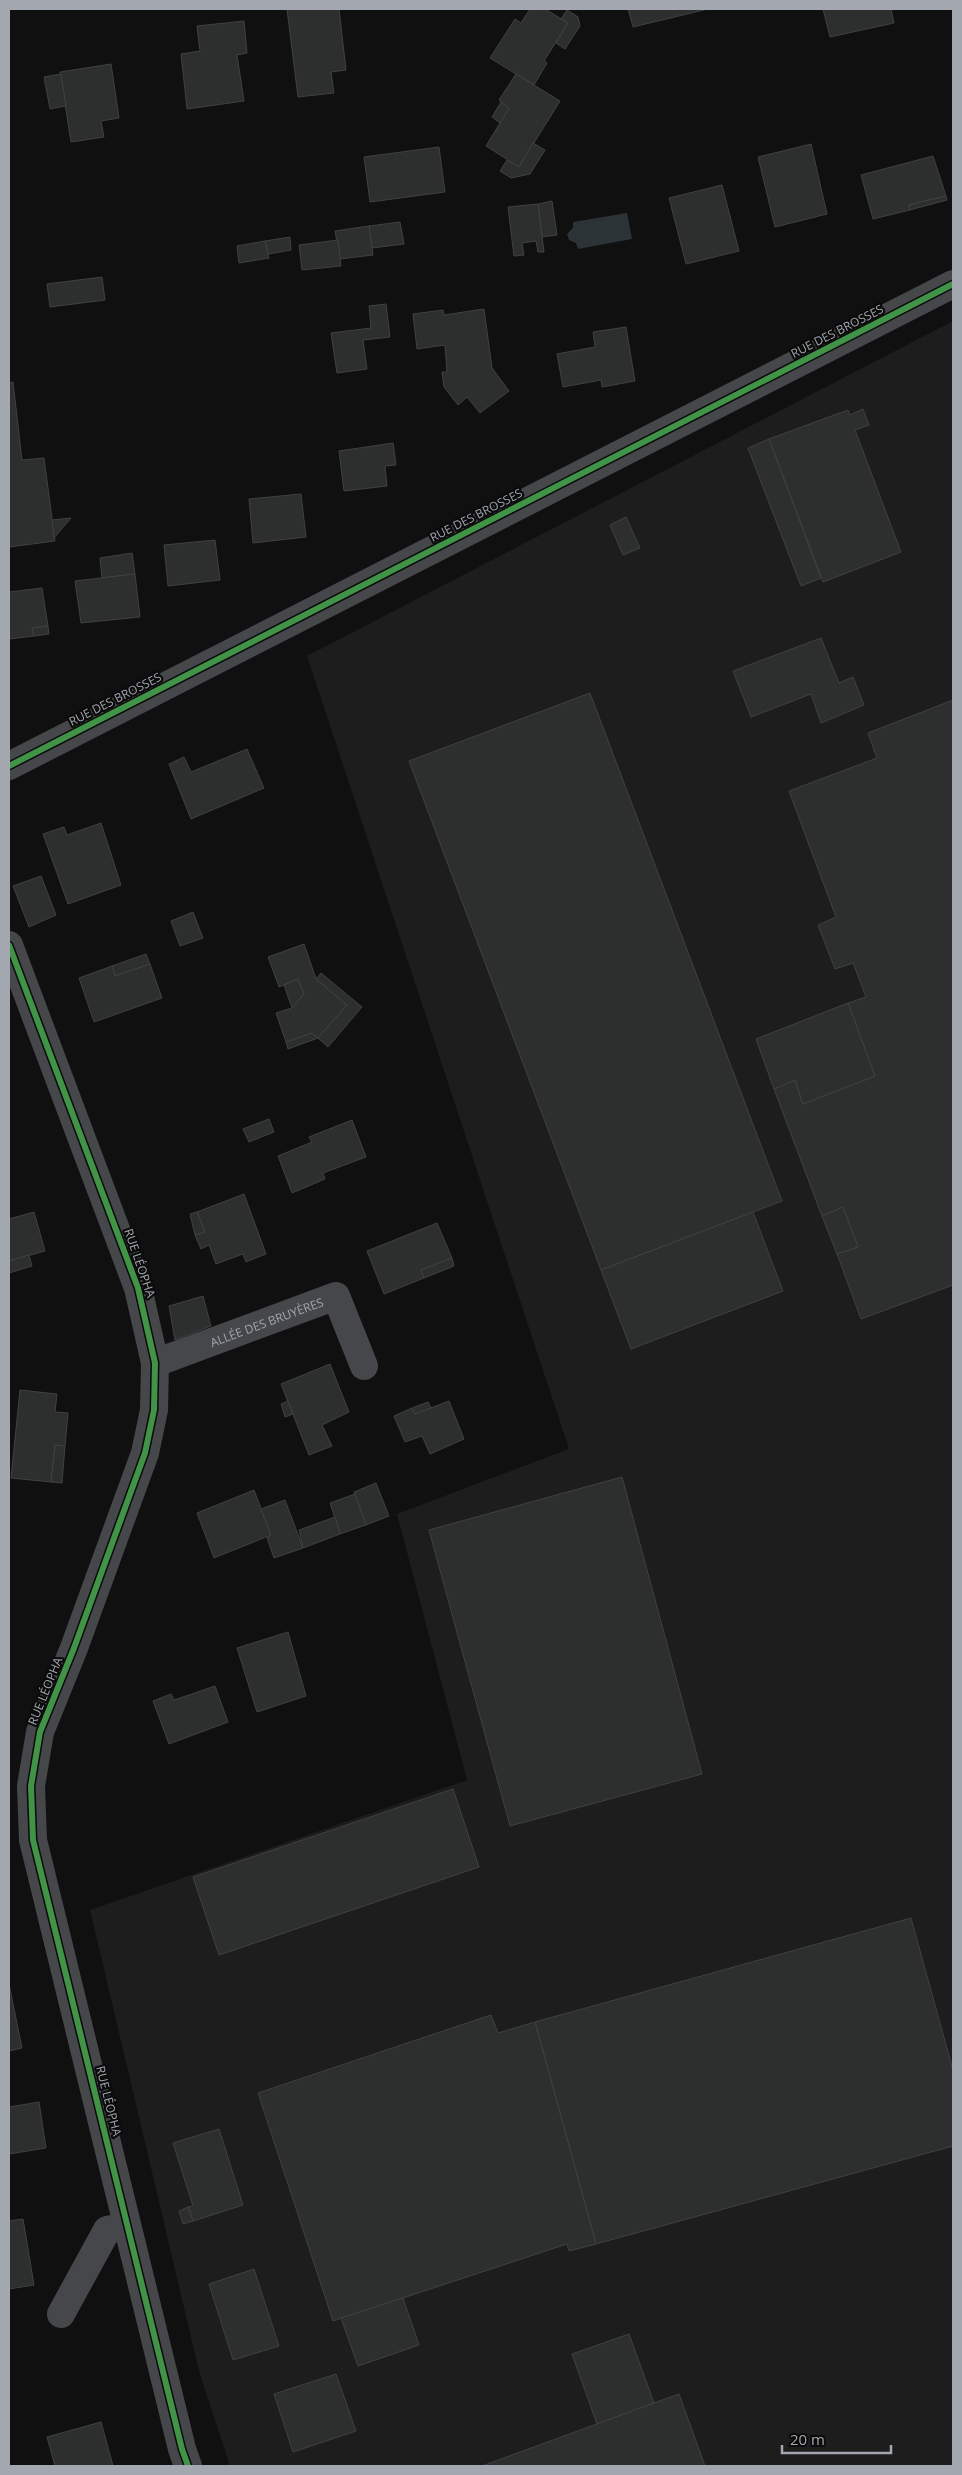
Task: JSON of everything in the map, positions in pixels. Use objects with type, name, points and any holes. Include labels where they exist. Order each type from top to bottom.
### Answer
[{"type":"street","name":"RUE DES BROSSES","points":[[9,766],[953,284]]},
{"type":"street","name":"RUE LÉOPHA","points":[[9,945],[138,1288],[155,1363],[154,1410],[145,1453],[74,1648],[40,1732],[31,1786],[33,1840],[188,2466]]},
{"type":"street","name":"ALLÉE DES BRUYÈRES","points":[[155,1363],[336,1296],[364,1366]]},
{"type":"street","points":[[61,2314],[107,2230],[128,2226]]},
{"type":"shaded area","points":[[627,213],[632,239],[578,249],[576,243],[569,240],[567,234],[573,228],[573,222]]},
{"type":"shaded area","points":[[953,321],[953,2466],[230,2466],[199,2371],[90,1910],[467,1780],[397,1514],[569,1449],[307,656]]},
{"type":"building","points":[[287,9],[339,9],[346,70],[331,72],[334,93],[298,97]]},
{"type":"building","points":[[530,9],[545,9],[568,23],[544,61],[547,63],[534,85],[490,58],[515,19],[521,23]]},
{"type":"building","points":[[628,9],[708,9],[633,27]]},
{"type":"building","points":[[823,9],[891,9],[894,23],[830,37]]},
{"type":"building","points":[[567,10],[578,17],[580,26],[565,49],[556,43],[568,23],[561,19]]},
{"type":"building","points":[[244,21],[247,53],[237,55],[244,101],[187,109],[181,54],[200,51],[197,26]]},
{"type":"building","points":[[111,64],[119,118],[101,121],[104,137],[71,142],[60,72]]},
{"type":"building","points":[[61,74],[66,106],[50,109],[44,77]]},
{"type":"building","points":[[516,74],[560,101],[519,167],[486,146],[509,108],[499,100]]},
{"type":"building","points":[[501,102],[509,108],[500,123],[492,117]]},
{"type":"building","points":[[533,143],[545,150],[530,174],[511,178],[500,171],[507,160],[519,167]]},
{"type":"building","points":[[811,144],[827,214],[775,227],[758,157]]},
{"type":"building","points":[[439,147],[445,192],[370,202],[364,157]]},
{"type":"building","points":[[933,156],[946,196],[909,205],[910,210],[873,219],[861,175]]},
{"type":"building","points":[[722,185],[739,251],[686,264],[669,198]]},
{"type":"building","points":[[946,196],[947,200],[910,210],[909,205]]},
{"type":"building","points":[[552,201],[557,235],[542,237],[538,204]]},
{"type":"building","points":[[538,204],[544,252],[538,252],[536,241],[522,243],[524,255],[514,256],[508,207]]},
{"type":"building","points":[[400,222],[404,244],[372,248],[369,226]]},
{"type":"building","points":[[369,226],[373,255],[340,259],[335,231]]},
{"type":"building","points":[[290,237],[291,250],[268,254],[265,241]]},
{"type":"building","points":[[338,240],[341,266],[302,270],[299,245]]},
{"type":"building","points":[[265,241],[269,258],[239,263],[237,246]]},
{"type":"building","points":[[102,277],[105,300],[50,307],[47,284]]},
{"type":"building","points":[[386,304],[390,337],[363,340],[367,369],[337,373],[331,333],[371,328],[369,306]]},
{"type":"building","points":[[484,309],[492,368],[509,391],[480,413],[467,397],[458,405],[444,387],[442,372],[447,372],[445,345],[417,349],[413,314],[443,310],[444,315]]},
{"type":"building","points":[[626,327],[635,381],[602,387],[601,380],[563,387],[557,354],[595,347],[593,332]]},
{"type":"building","points":[[13,382],[22,460],[44,458],[55,541],[9,547],[9,383]]},
{"type":"building","points":[[863,409],[869,425],[855,430],[901,552],[823,582],[769,439],[848,410],[850,415]]},
{"type":"building","points":[[769,439],[821,578],[801,586],[748,448]]},
{"type":"building","points":[[393,443],[396,465],[385,466],[387,486],[344,491],[339,451]]},
{"type":"building","points":[[301,494],[306,537],[253,543],[249,499]]},
{"type":"building","points":[[626,517],[640,548],[623,555],[610,525]]},
{"type":"building","points":[[71,518],[54,538],[52,520]]},
{"type":"building","points":[[215,540],[220,580],[168,586],[164,545]]},
{"type":"building","points":[[132,553],[135,574],[102,578],[100,558]]},
{"type":"building","points":[[135,574],[140,617],[81,623],[75,581]]},
{"type":"building","points":[[42,588],[48,626],[32,628],[34,636],[9,639],[9,592]]},
{"type":"building","points":[[48,626],[49,634],[34,636],[32,628]]},
{"type":"building","points":[[821,638],[839,683],[853,677],[864,705],[821,723],[811,694],[751,717],[733,671]]},
{"type":"building","points":[[590,693],[782,1201],[601,1270],[409,761]]},
{"type":"building","points":[[953,700],[953,1285],[861,1319],[837,1254],[858,1247],[843,1207],[822,1216],[774,1089],[795,1080],[803,1104],[875,1076],[848,1003],[866,997],[853,963],[835,969],[818,925],[836,917],[789,791],[877,758],[868,733]]},
{"type":"building","points":[[247,749],[264,788],[191,819],[169,764],[184,757],[191,772]]},
{"type":"building","points":[[101,823],[121,885],[68,904],[43,834],[64,827],[67,835]]},
{"type":"building","points":[[41,876],[56,915],[29,927],[13,886]]},
{"type":"building","points":[[193,912],[203,938],[180,946],[171,921]]},
{"type":"building","points":[[304,944],[316,979],[347,1005],[318,1038],[312,1033],[286,1042],[276,1013],[292,1008],[304,994],[298,979],[279,987],[268,957]]},
{"type":"building","points":[[146,954],[150,964],[115,976],[112,966]]},
{"type":"building","points":[[150,964],[162,998],[94,1022],[79,978],[112,966],[115,976]]},
{"type":"building","points":[[321,973],[362,1007],[328,1047],[318,1038],[347,1005],[316,979]]},
{"type":"building","points":[[298,979],[304,994],[292,1008],[284,985]]},
{"type":"building","points":[[848,1003],[875,1076],[803,1104],[795,1080],[774,1089],[756,1039]]},
{"type":"building","points":[[312,1033],[318,1038],[288,1049],[286,1042]]},
{"type":"building","points":[[269,1119],[274,1132],[249,1142],[243,1129]]},
{"type":"building","points":[[352,1120],[366,1157],[323,1173],[325,1179],[292,1193],[278,1156],[312,1142],[309,1137]]},
{"type":"building","points":[[244,1194],[266,1254],[246,1262],[243,1254],[216,1264],[209,1245],[201,1249],[195,1235],[205,1232],[197,1212]]},
{"type":"building","points":[[843,1207],[858,1247],[837,1254],[822,1216]]},
{"type":"building","points":[[34,1212],[45,1251],[9,1261],[9,1219]]},
{"type":"building","points":[[197,1212],[205,1232],[195,1235],[190,1214]]},
{"type":"building","points":[[753,1212],[783,1291],[631,1349],[601,1270]]},
{"type":"building","points":[[437,1223],[452,1258],[421,1270],[424,1278],[384,1294],[367,1251]]},
{"type":"building","points":[[29,1255],[32,1266],[9,1273],[9,1261]]},
{"type":"building","points":[[452,1258],[454,1266],[424,1278],[421,1270]]},
{"type":"building","points":[[203,1296],[211,1326],[175,1340],[169,1306]]},
{"type":"building","points":[[330,1364],[349,1412],[322,1425],[332,1446],[309,1455],[281,1384]]},
{"type":"building","points":[[20,1390],[57,1394],[55,1412],[68,1413],[65,1446],[55,1445],[51,1482],[11,1478]]},
{"type":"building","points":[[288,1401],[293,1414],[285,1417],[281,1404]]},
{"type":"building","points":[[449,1401],[464,1439],[430,1454],[422,1436],[405,1442],[394,1416],[412,1408],[415,1414]]},
{"type":"building","points":[[428,1402],[431,1408],[415,1414],[412,1408]]},
{"type":"building","points":[[55,1445],[65,1446],[62,1483],[51,1482]]},
{"type":"building","points":[[622,1477],[702,1774],[510,1826],[429,1530]]},
{"type":"building","points":[[376,1483],[389,1516],[366,1525],[354,1492]]},
{"type":"building","points":[[254,1490],[271,1535],[214,1558],[197,1513]]},
{"type":"building","points":[[355,1494],[366,1525],[340,1534],[330,1503]]},
{"type":"building","points":[[285,1500],[303,1548],[274,1558],[267,1538],[271,1535],[261,1509]]},
{"type":"building","points":[[335,1517],[340,1534],[303,1548],[299,1530]]},
{"type":"building","points":[[288,1632],[306,1696],[257,1712],[237,1648]]},
{"type":"building","points":[[215,1686],[228,1722],[169,1744],[153,1701],[171,1694],[174,1700]]},
{"type":"building","points":[[453,1789],[479,1867],[219,1955],[193,1877]]},
{"type":"building","points":[[911,1918],[953,2070],[953,2146],[596,2244],[535,2022]]},
{"type":"building","points":[[9,1984],[22,2048],[9,2051]]},
{"type":"building","points":[[491,2015],[498,2033],[535,2022],[596,2244],[569,2251],[567,2244],[333,2321],[258,2093]]},
{"type":"building","points":[[39,2102],[46,2148],[9,2154],[9,2107]]},
{"type":"building","points":[[219,2129],[243,2205],[193,2221],[188,2207],[193,2206],[173,2143]]},
{"type":"building","points":[[188,2207],[193,2221],[183,2224],[179,2211]]},
{"type":"building","points":[[23,2219],[34,2285],[9,2289],[9,2221]]},
{"type":"building","points":[[254,2269],[279,2346],[233,2360],[209,2284]]},
{"type":"building","points":[[403,2298],[419,2345],[358,2366],[341,2318]]},
{"type":"building","points":[[629,2334],[654,2403],[597,2424],[572,2354]]},
{"type":"building","points":[[336,2374],[356,2431],[293,2452],[274,2394]]},
{"type":"building","points":[[679,2394],[705,2466],[482,2466],[654,2403]]},
{"type":"building","points":[[101,2422],[113,2466],[55,2466],[47,2437]]},
{"type":"cycle path","points":[[9,766],[953,284]]},
{"type":"cycle path","points":[[9,945],[138,1288],[155,1363],[154,1410],[145,1453],[74,1648],[40,1732],[31,1786],[33,1840],[182,2449],[188,2466]]}]
